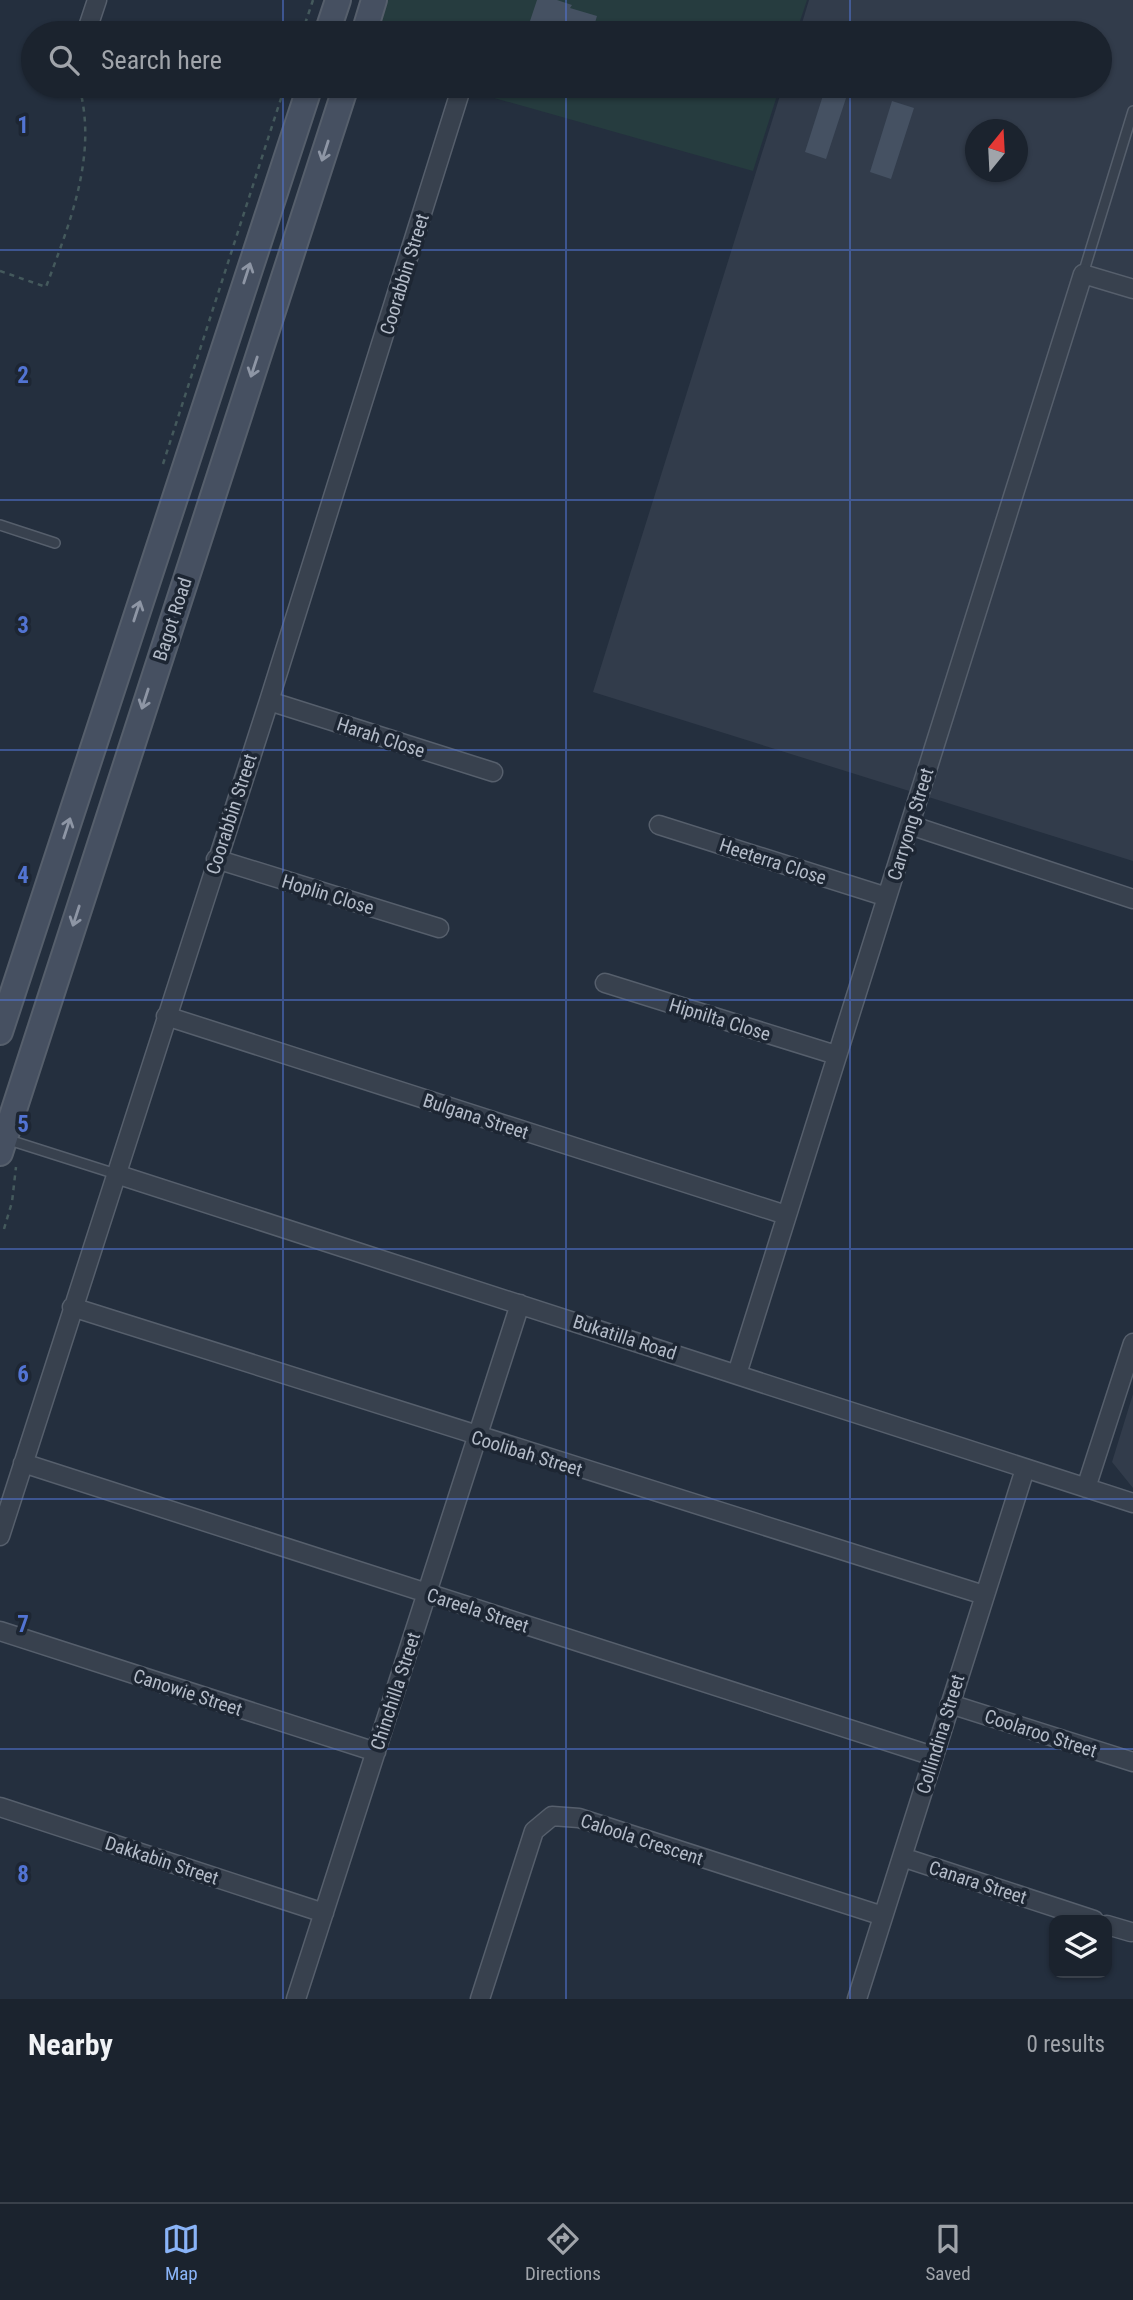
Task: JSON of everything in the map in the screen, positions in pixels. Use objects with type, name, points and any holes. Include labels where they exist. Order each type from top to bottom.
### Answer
[{"type":"main road","points":[[331,21],[338,0]]},
{"type":"main road","points":[[368,21],[374,0]]},
{"type":"main road","name":"Bagot Road","points":[[0,1032],[306,98]]},
{"type":"main road","name":"Bagot Road","points":[[9,1145],[342,98]]},
{"type":"street","points":[[90,21],[97,0]]},
{"type":"street","name":"Coorabbin Street","points":[[0,1536],[269,701],[458,98]]},
{"type":"street","points":[[1083,274],[1133,289]]},
{"type":"street","name":"Carryong Street","points":[[737,1374],[1083,274]]},
{"type":"street","name":"Harah Close","points":[[269,701],[493,772]]},
{"type":"street","name":"Heeterra Close","points":[[659,825],[887,897]]},
{"type":"street","points":[[910,825],[1133,899]]},
{"type":"street","name":"Hoplin Close","points":[[216,859],[439,928]]},
{"type":"street","name":"Hipnilta Close","points":[[605,984],[836,1055]]},
{"type":"street","name":"Bulgana Street","points":[[166,1016],[786,1215]]},
{"type":"street","name":"Bukatilla Road","points":[[116,1174],[1133,1503]]},
{"type":"street","name":"Chinchilla Street","points":[[296,1999],[520,1304]]},
{"type":"street","name":"Coolibah Street","points":[[72,1307],[984,1595]]},
{"type":"street","points":[[1086,1488],[1133,1343]]},
{"type":"street","name":"Careela Street","points":[[23,1463],[933,1756]]},
{"type":"street","name":"Collindina Street","points":[[857,1999],[1025,1469]]},
{"type":"street","name":"Canowie Street","points":[[0,1631],[376,1752]]},
{"type":"street","name":"Coolaroo Street","points":[[950,1704],[1133,1762]]},
{"type":"street","name":"Dakkabin Street","points":[[0,1807],[324,1913]]},
{"type":"street","name":"Caloola Crescent","points":[[481,1999],[534,1831],[552,1816],[579,1818],[883,1916]]},
{"type":"street","name":"Canara Street","points":[[902,1857],[1079,1915]]},
{"type":"street","points":[[1112,1926],[1130,1932]]},
{"type":"lane","points":[[1083,274],[1133,111]]},
{"type":"lane","points":[[0,525],[55,543]]},
{"type":"lane","points":[[9,1145],[116,1174]]},
{"type":"path","points":[[306,21],[313,0]]},
{"type":"path","points":[[0,271],[47,287],[72,216],[86,155],[83,98]]},
{"type":"path","points":[[4,1229],[12,1202],[9,1145]]},
{"type":"shaded area","points":[[809,0],[1133,0],[1133,861],[593,692],[779,98],[1112,98],[1112,21],[803,21]]},
{"type":"shaded area","points":[[1133,1394],[1133,1488],[1112,1462]]},
{"type":"green space","points":[[378,0],[807,0],[800,21],[371,21]]},
{"type":"green space","points":[[494,98],[776,98],[753,171]]},
{"type":"building","points":[[537,0],[557,0],[572,5],[570,8],[597,16],[596,21],[530,21]]},
{"type":"building","points":[[822,98],[846,98],[826,159],[805,152]]},
{"type":"building","points":[[892,101],[914,108],[891,179],[870,172]]}]
